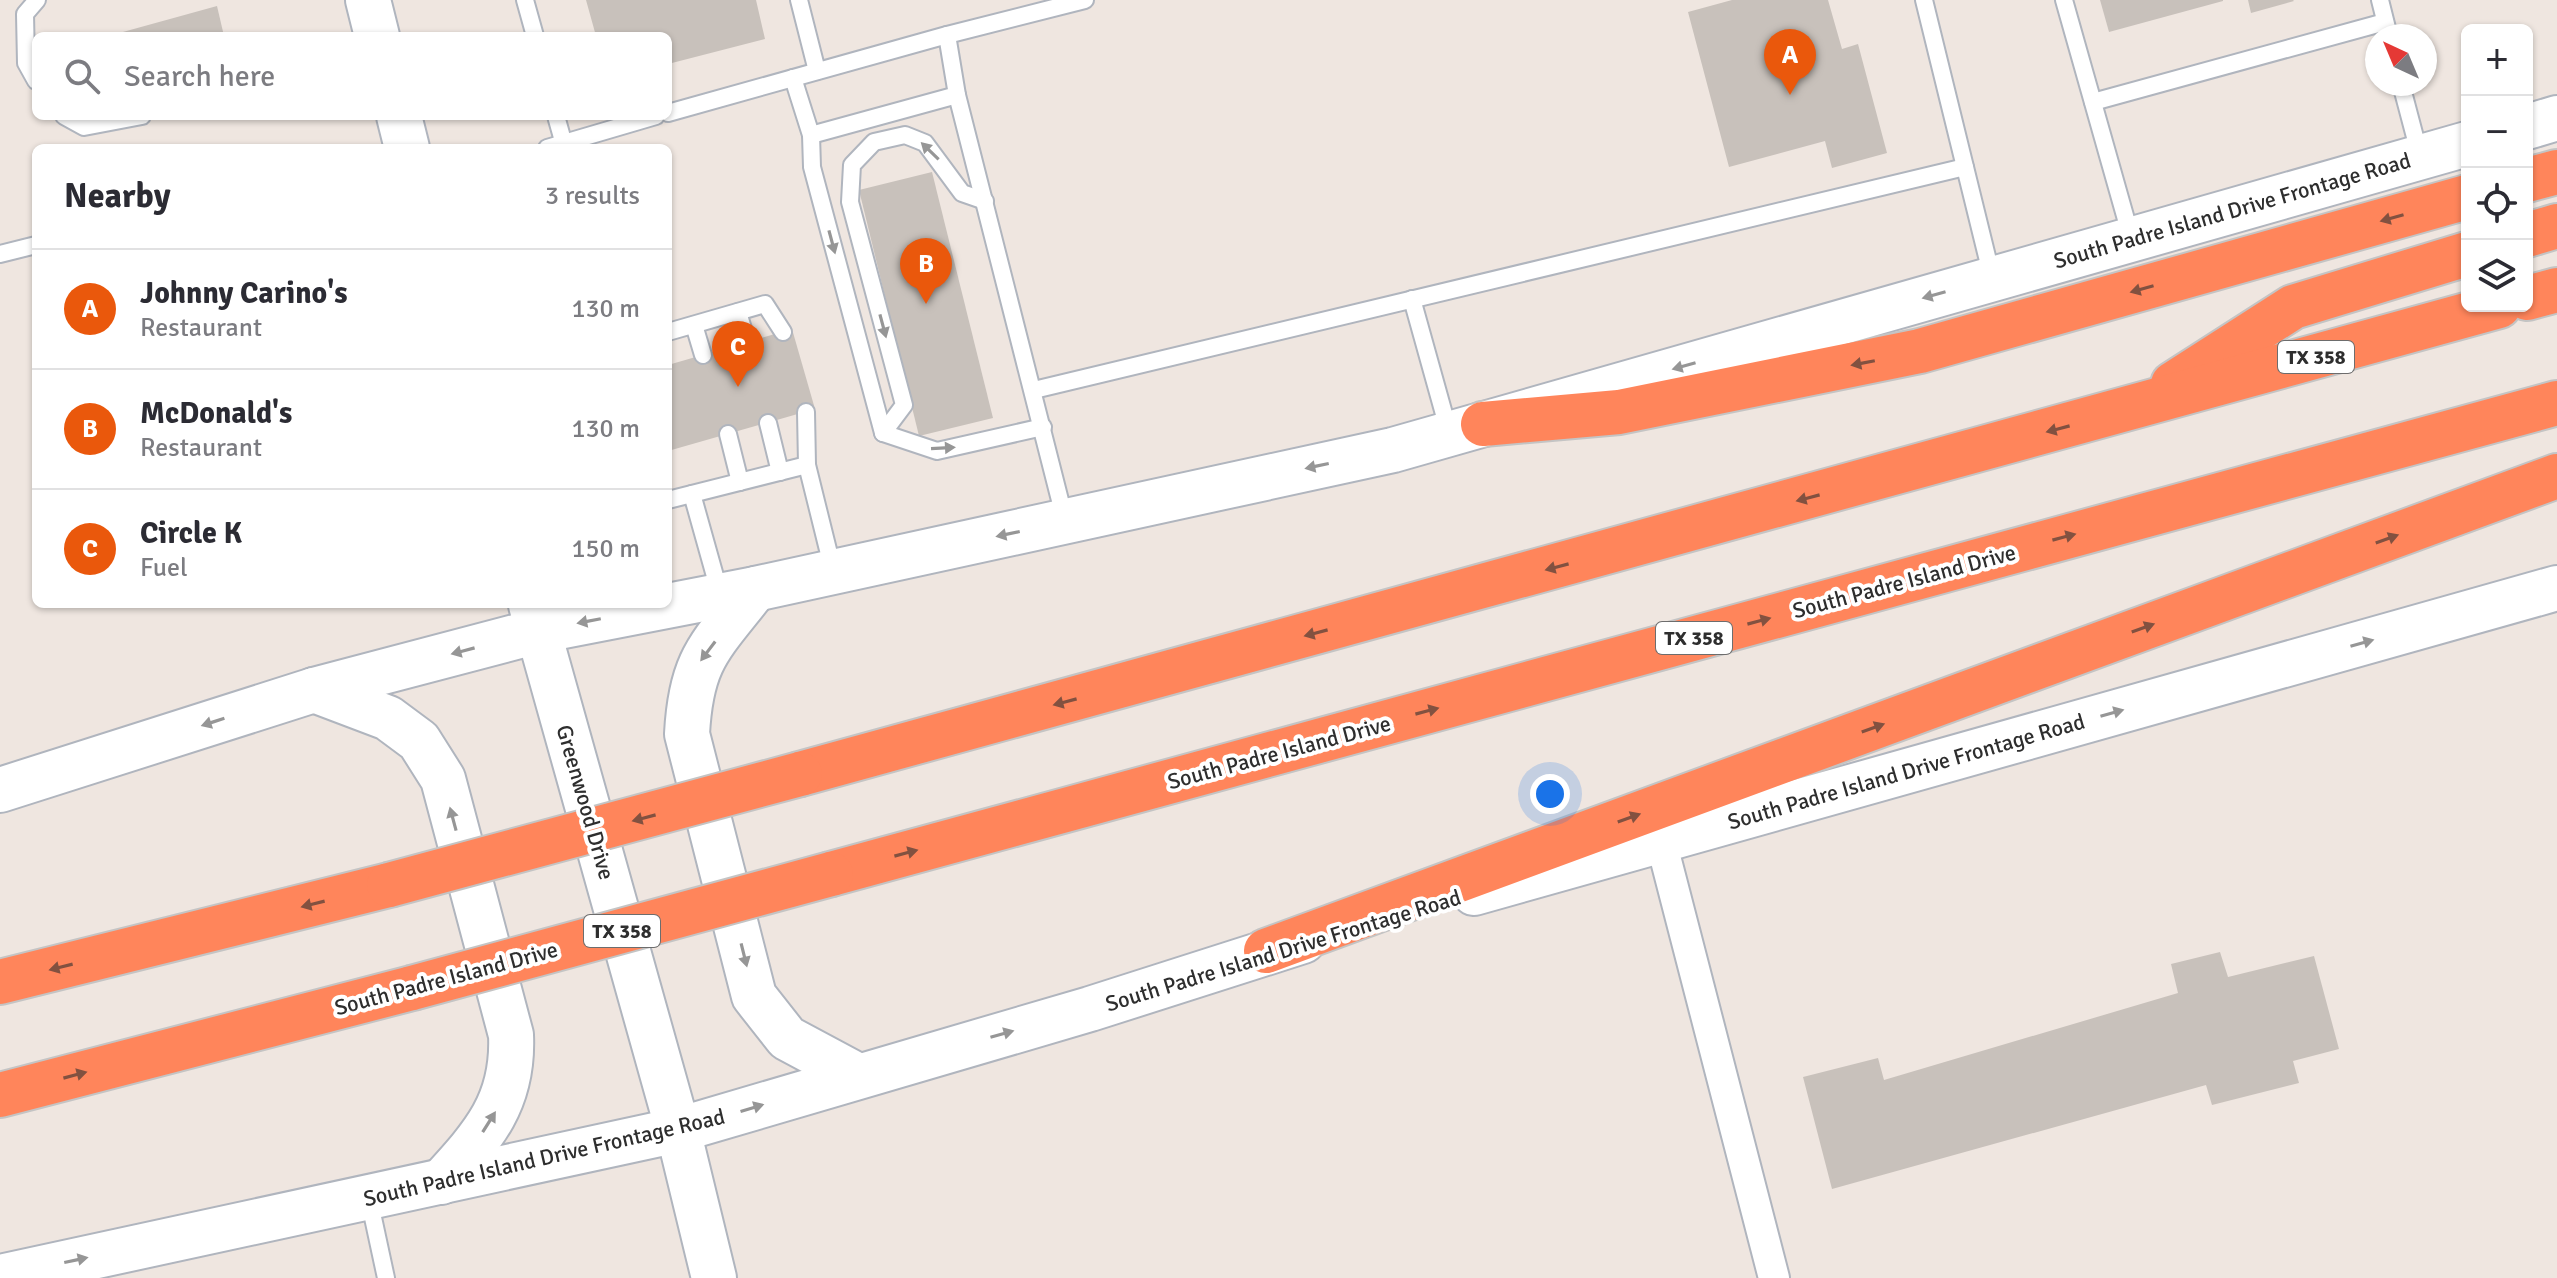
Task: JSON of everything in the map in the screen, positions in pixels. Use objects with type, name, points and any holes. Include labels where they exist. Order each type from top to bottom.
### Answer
[{"type":"highway","points":[[2533,178],[2557,172]]},
{"type":"highway","points":[[1466,428],[1619,412],[1920,351],[2461,199]]},
{"type":"highway","points":[[2533,233],[2557,226]]},
{"type":"highway","points":[[2134,408],[2293,307],[2461,256]]},
{"type":"highway","points":[[2533,296],[2557,290]]},
{"type":"highway","name":"TX 358","points":[[0,982],[389,885],[800,774],[2478,312]]},
{"type":"highway","name":"South Padre Island Drive","points":[[0,1095],[412,988],[2557,403]]},
{"type":"highway","points":[[1266,951],[2557,476]]},
{"type":"main road","points":[[2533,125],[2557,118]]},
{"type":"main road","name":"South Padre Island Drive Frontage Road","points":[[672,600],[738,592],[1393,450],[2461,146]]},
{"type":"main road","name":"South Padre Island Drive Frontage Road","points":[[0,1277],[678,1130],[1090,1009],[1266,951],[2557,588]]},
{"type":"main road","points":[[738,592],[700,660],[689,693],[687,734],[754,996],[787,1038],[858,1076]]},
{"type":"main road","name":"South Padre Island Drive Frontage Road","points":[[0,790],[534,618],[612,608]]},
{"type":"main road","name":"Greenwood Drive","points":[[534,618],[678,1130],[714,1278]]},
{"type":"main road","points":[[314,690],[388,718],[419,741],[443,779],[511,1035],[513,1070],[498,1107],[474,1146],[441,1182]]},
{"type":"street","points":[[1661,841],[1774,1278]]},
{"type":"lane","points":[[32,74],[26,63],[25,14],[37,0]]},
{"type":"lane","points":[[525,0],[534,32]]},
{"type":"lane","points":[[799,0],[817,71]]},
{"type":"lane","points":[[672,112],[1085,0]]},
{"type":"lane","points":[[1924,0],[1992,279]]},
{"type":"lane","points":[[2064,0],[2131,239]]},
{"type":"lane","points":[[2380,0],[2386,24]]},
{"type":"lane","points":[[2093,102],[2365,34]]},
{"type":"lane","points":[[947,35],[957,95],[1066,521]]},
{"type":"lane","points":[[793,78],[811,135],[812,167],[883,433]]},
{"type":"lane","points":[[811,135],[957,95]]},
{"type":"lane","points":[[2404,96],[2420,157]]},
{"type":"lane","points":[[71,120],[84,127],[121,120]]},
{"type":"lane","points":[[557,120],[564,144]]},
{"type":"lane","points":[[567,144],[643,120]]},
{"type":"lane","points":[[883,433],[904,405],[850,202],[852,165],[874,142],[905,135],[925,143],[962,193],[985,201]]},
{"type":"lane","points":[[1034,390],[1965,167]]},
{"type":"lane","points":[[0,254],[32,246]]},
{"type":"lane","points":[[1412,299],[1466,428]]},
{"type":"lane","points":[[672,331],[765,304],[783,332]]},
{"type":"lane","points":[[738,312],[747,342]]},
{"type":"lane","points":[[694,325],[703,355]]},
{"type":"lane","points":[[806,412],[807,465],[833,571]]},
{"type":"lane","points":[[768,423],[780,472]]},
{"type":"lane","points":[[883,433],[937,451],[1043,427]]},
{"type":"lane","points":[[728,434],[740,482]]},
{"type":"lane","points":[[672,499],[807,465]]},
{"type":"lane","points":[[692,494],[738,592]]},
{"type":"lane","points":[[368,1198],[386,1278]]},
{"type":"building","points":[[586,0],[756,0],[765,39],[672,63],[672,32],[595,32]]},
{"type":"building","points":[[1732,0],[1828,0],[1842,49],[1858,44],[1887,153],[1832,168],[1825,141],[1729,167],[1688,12]]},
{"type":"building","points":[[2100,0],[2223,0],[2223,1],[2109,32]]},
{"type":"building","points":[[2248,0],[2293,0],[2294,1],[2251,13]]},
{"type":"building","points":[[217,6],[223,32],[123,32]]},
{"type":"building","points":[[932,172],[993,418],[919,436],[859,190]]},
{"type":"building","points":[[792,329],[815,409],[672,450],[672,364]]},
{"type":"building","points":[[2220,952],[2228,977],[2314,956],[2339,1049],[2293,1061],[2299,1083],[2212,1105],[2206,1085],[1832,1189],[1803,1077],[1878,1058],[1884,1080],[2178,993],[2171,964]]},
{"type":"place","name":"Johnny Carino's","points":[[1790,95]]},
{"type":"place","name":"McDonald's","points":[[926,304]]},
{"type":"place","name":"Circle K","points":[[738,387]]}]
